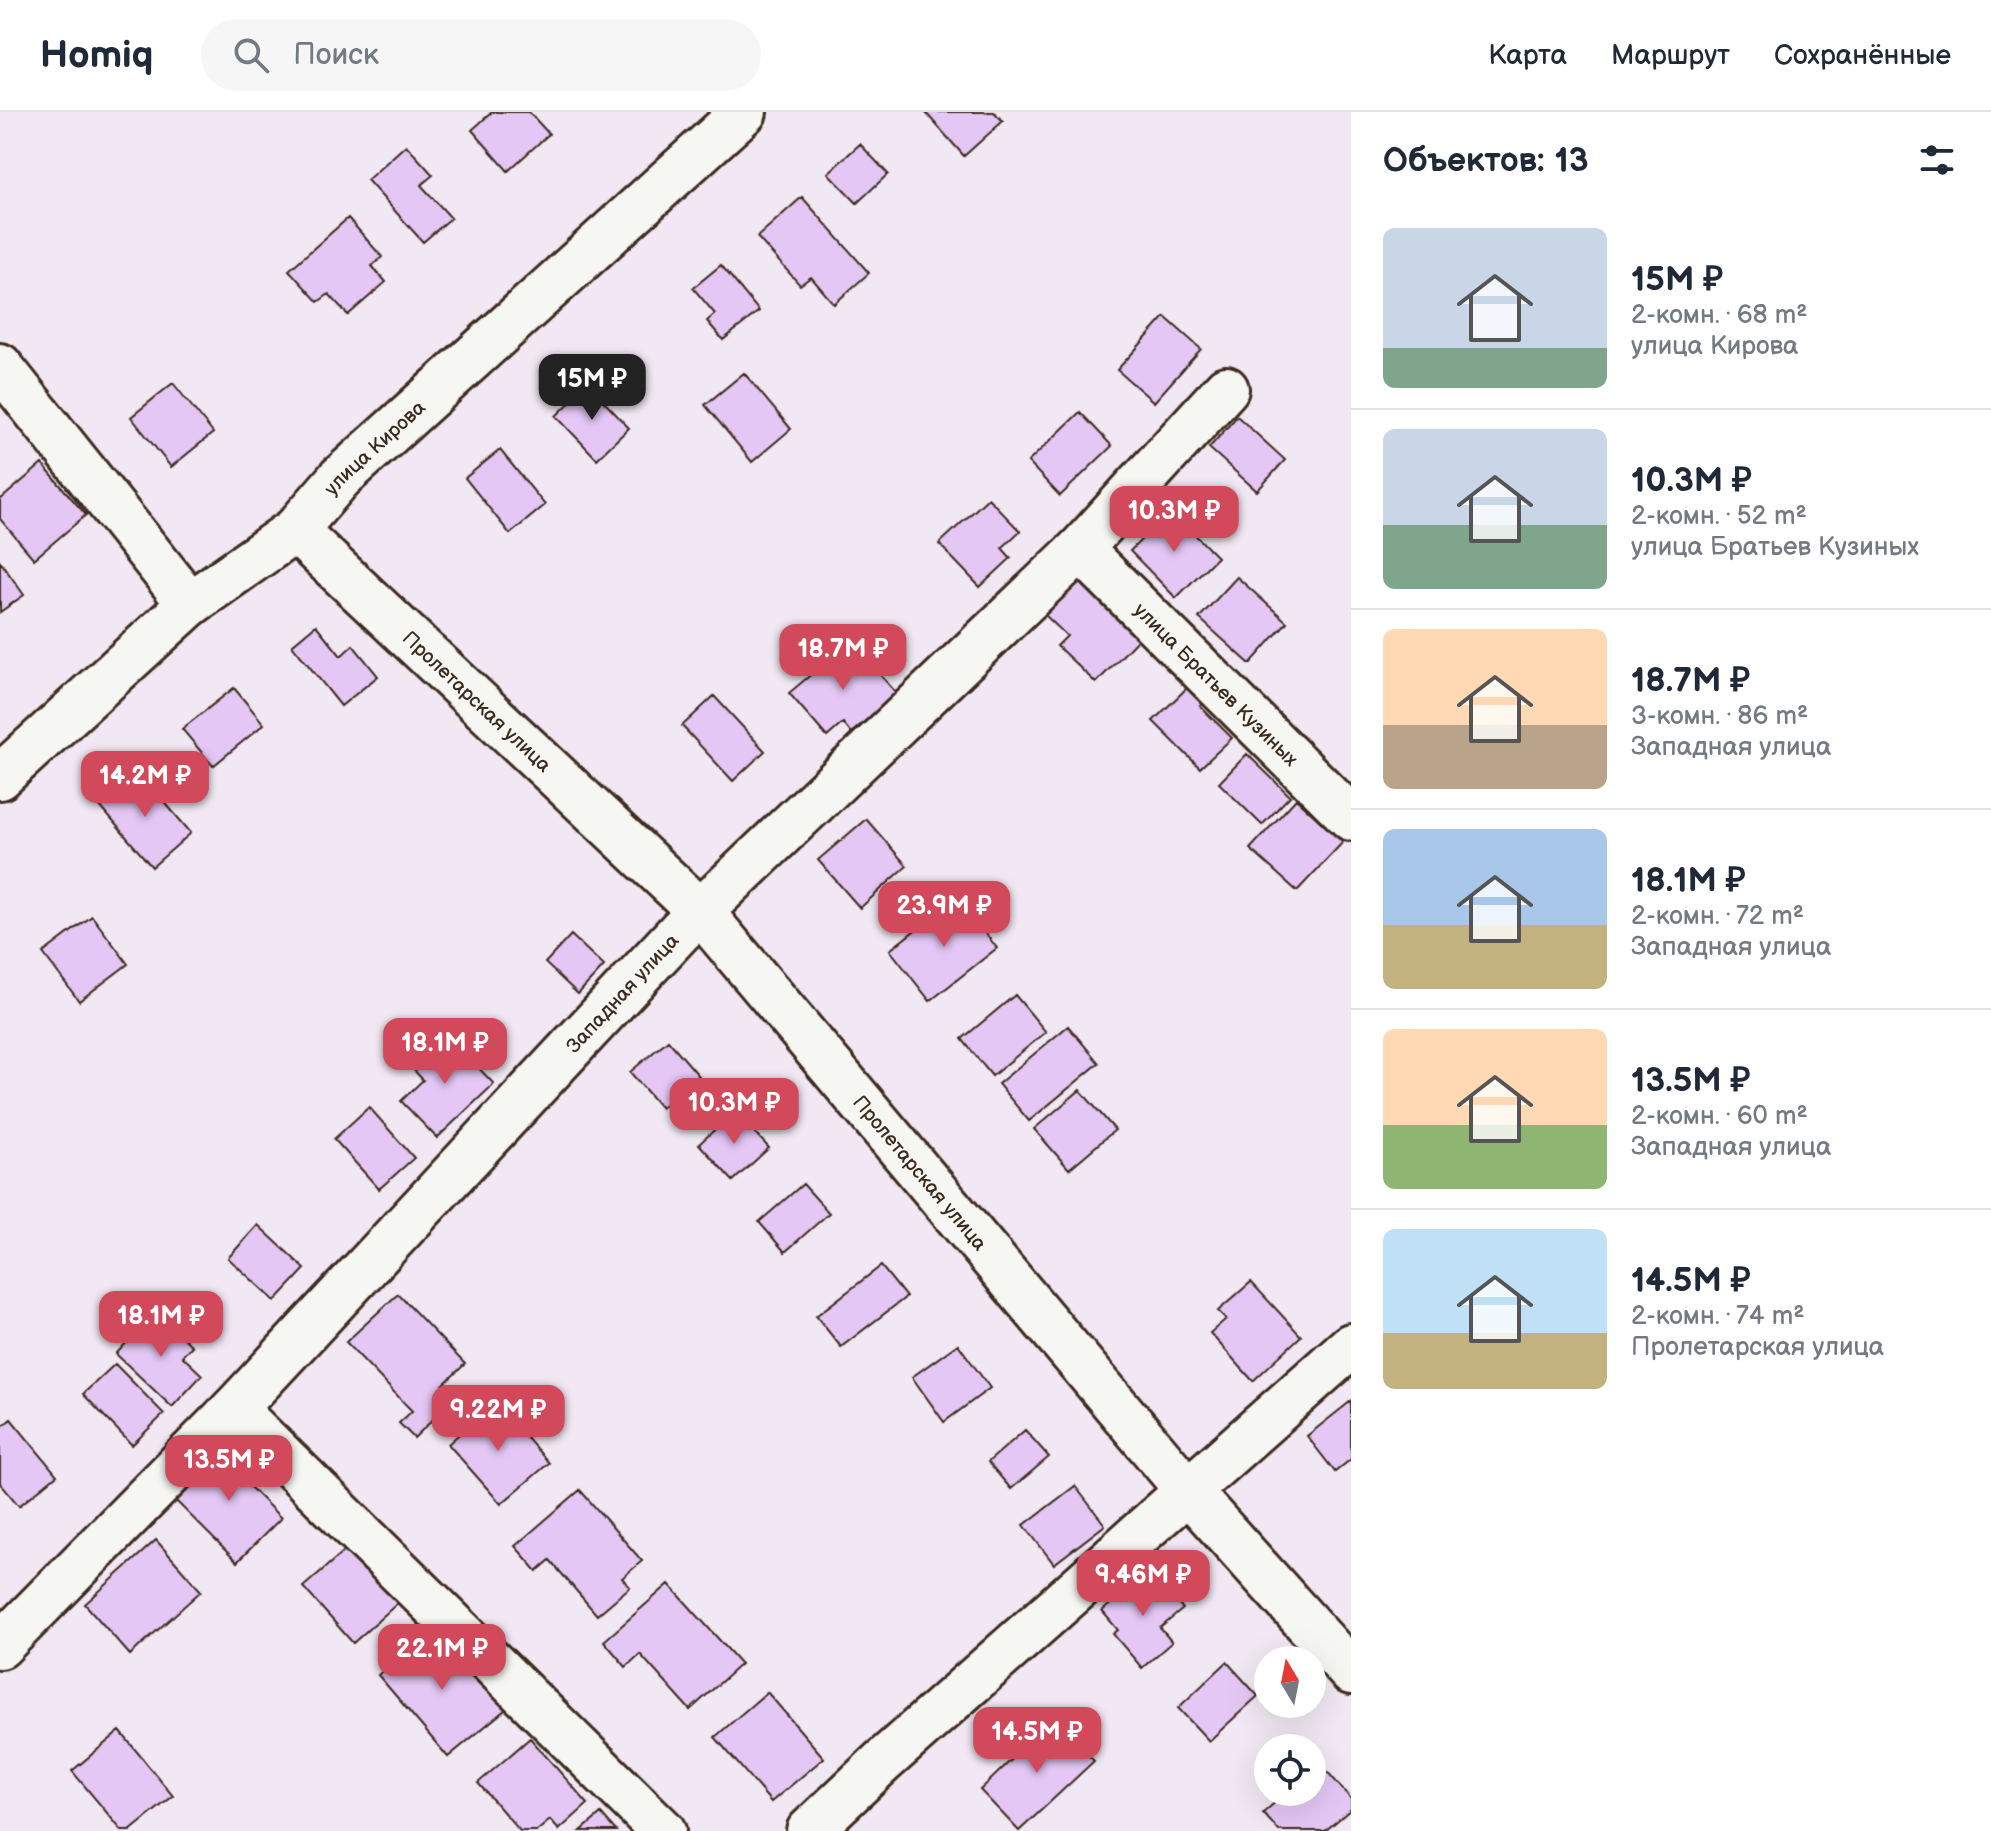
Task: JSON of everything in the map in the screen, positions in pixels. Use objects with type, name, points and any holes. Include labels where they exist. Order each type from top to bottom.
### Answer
[{"type":"street","name":"улица Кирова","points":[[0,777],[190,604],[295,530],[340,478],[744,112]]},
{"type":"street","points":[[0,366],[190,604]]},
{"type":"street","name":"Западная улица","points":[[0,1646],[234,1409],[701,912],[1080,549],[1226,389]]},
{"type":"street","name":"Пролетарская улица","points":[[295,530],[701,912],[1188,1491],[1351,1672]]},
{"type":"street","name":"улица Братьев Кузиных","points":[[1080,549],[1351,818]]},
{"type":"street","points":[[809,1831],[882,1762],[1351,1346]]},
{"type":"street","points":[[234,1409],[663,1831]]},
{"type":"building","points":[[492,112],[529,112],[549,134],[508,171],[472,130]]},
{"type":"building","points":[[925,112],[994,112],[1003,121],[964,156]]},
{"type":"building","points":[[860,144],[888,174],[857,203],[828,173]]},
{"type":"building","points":[[406,145],[433,175],[421,185],[451,218],[423,242],[367,180]]},
{"type":"building","points":[[802,197],[869,273],[834,304],[811,277],[800,285],[757,237]]},
{"type":"building","points":[[348,218],[382,257],[372,266],[386,282],[348,315],[329,294],[318,302],[289,270]]},
{"type":"building","points":[[721,265],[759,311],[723,340],[707,321],[715,314],[693,288]]},
{"type":"building","points":[[1165,317],[1201,349],[1154,402],[1117,370]]},
{"type":"building","points":[[744,373],[791,429],[752,462],[705,405]]},
{"type":"building","points":[[173,383],[213,433],[171,467],[131,417]]},
{"type":"building","points":[[588,385],[629,428],[597,459],[556,416]]},
{"type":"building","points":[[1080,412],[1112,446],[1060,496],[1028,462]]},
{"type":"building","points":[[1237,416],[1285,460],[1257,491],[1209,448]]},
{"type":"building","points":[[500,450],[545,505],[510,534],[465,478]]},
{"type":"building","points":[[42,464],[86,515],[34,559],[0,519],[0,500]]},
{"type":"building","points":[[988,498],[1020,531],[1002,548],[1011,558],[980,587],[939,544]]},
{"type":"building","points":[[1171,510],[1217,557],[1176,598],[1130,551]]},
{"type":"building","points":[[0,561],[24,595],[0,612]]},
{"type":"building","points":[[1237,577],[1287,622],[1250,664],[1199,618]]},
{"type":"building","points":[[1081,579],[1141,636],[1096,683],[1057,646],[1067,636],[1045,615]]},
{"type":"building","points":[[316,625],[341,656],[353,645],[378,676],[341,706],[292,645]]},
{"type":"building","points":[[851,641],[897,694],[851,733],[843,723],[827,737],[789,693]]},
{"type":"building","points":[[1193,682],[1209,697],[1200,706],[1232,738],[1200,768],[1153,721]]},
{"type":"building","points":[[234,688],[264,724],[213,766],[182,729]]},
{"type":"building","points":[[714,696],[765,751],[733,781],[682,726]]},
{"type":"building","points":[[1247,754],[1290,796],[1262,825],[1219,783]]},
{"type":"building","points":[[138,771],[191,833],[152,867],[99,805]]},
{"type":"building","points":[[1296,799],[1343,842],[1297,891],[1250,849]]},
{"type":"building","points":[[866,819],[907,866],[860,908],[818,860]]},
{"type":"building","points":[[957,897],[997,948],[930,1001],[890,950]]},
{"type":"building","points":[[92,916],[128,964],[79,1001],[43,953]]},
{"type":"building","points":[[571,935],[604,966],[578,994],[545,963]]},
{"type":"building","points":[[1015,995],[1046,1032],[992,1076],[962,1039]]},
{"type":"building","points":[[1068,1026],[1099,1063],[1029,1121],[998,1084]]},
{"type":"building","points":[[446,1034],[494,1084],[437,1138],[401,1101],[423,1080],[412,1068]]},
{"type":"building","points":[[668,1040],[699,1076],[661,1108],[630,1072]]},
{"type":"building","points":[[1080,1090],[1115,1130],[1069,1169],[1034,1129]]},
{"type":"building","points":[[369,1107],[414,1158],[379,1189],[334,1139]]},
{"type":"building","points":[[735,1111],[769,1148],[733,1181],[699,1144]]},
{"type":"building","points":[[803,1184],[829,1213],[785,1252],[759,1222]]},
{"type":"building","points":[[258,1225],[305,1269],[275,1301],[228,1258]]},
{"type":"building","points":[[881,1266],[906,1297],[841,1347],[816,1316]]},
{"type":"building","points":[[1251,1282],[1301,1336],[1253,1381],[1210,1333],[1226,1319],[1218,1311]]},
{"type":"building","points":[[398,1294],[465,1364],[443,1385],[456,1397],[414,1438],[399,1423],[412,1411],[346,1342]]},
{"type":"building","points":[[156,1311],[192,1346],[182,1356],[202,1375],[172,1407],[116,1354]]},
{"type":"building","points":[[958,1344],[990,1388],[944,1422],[912,1377]]},
{"type":"building","points":[[115,1364],[164,1414],[132,1445],[83,1394]]},
{"type":"building","points":[[1351,1401],[1351,1459],[1335,1472],[1307,1436]]},
{"type":"building","points":[[495,1402],[549,1463],[501,1504],[448,1444]]},
{"type":"building","points":[[11,1419],[57,1475],[19,1506],[0,1483],[0,1428]]},
{"type":"building","points":[[1025,1430],[1049,1457],[1011,1489],[988,1462]]},
{"type":"building","points":[[237,1438],[256,1456],[237,1474],[281,1518],[237,1562],[175,1500]]},
{"type":"building","points":[[1075,1486],[1105,1525],[1054,1564],[1024,1525]]},
{"type":"building","points":[[580,1490],[642,1561],[622,1578],[630,1587],[597,1615],[550,1560],[537,1571],[515,1546]]},
{"type":"building","points":[[156,1540],[201,1591],[130,1655],[85,1604]]},
{"type":"building","points":[[350,1546],[400,1601],[353,1643],[303,1587]]},
{"type":"building","points":[[1150,1571],[1183,1609],[1160,1628],[1172,1642],[1142,1668],[1113,1634],[1118,1630],[1102,1611]]},
{"type":"building","points":[[669,1584],[741,1664],[690,1710],[640,1654],[626,1667],[604,1641]]},
{"type":"building","points":[[436,1626],[506,1709],[448,1757],[378,1675]]},
{"type":"building","points":[[1227,1662],[1254,1692],[1254,1700],[1209,1741],[1178,1708]]},
{"type":"building","points":[[767,1692],[824,1758],[771,1802],[715,1737]]},
{"type":"building","points":[[1054,1719],[1094,1761],[1019,1831],[980,1790]]},
{"type":"building","points":[[120,1731],[173,1796],[130,1831],[122,1831],[72,1771]]},
{"type":"building","points":[[530,1738],[588,1804],[559,1830],[550,1820],[537,1831],[520,1831],[478,1783]]},
{"type":"building","points":[[1326,1770],[1351,1799],[1351,1809],[1325,1831],[1279,1831],[1263,1813],[1271,1806],[1326,1806]]},
{"type":"building","points":[[601,1814],[616,1831],[581,1831]]}]
